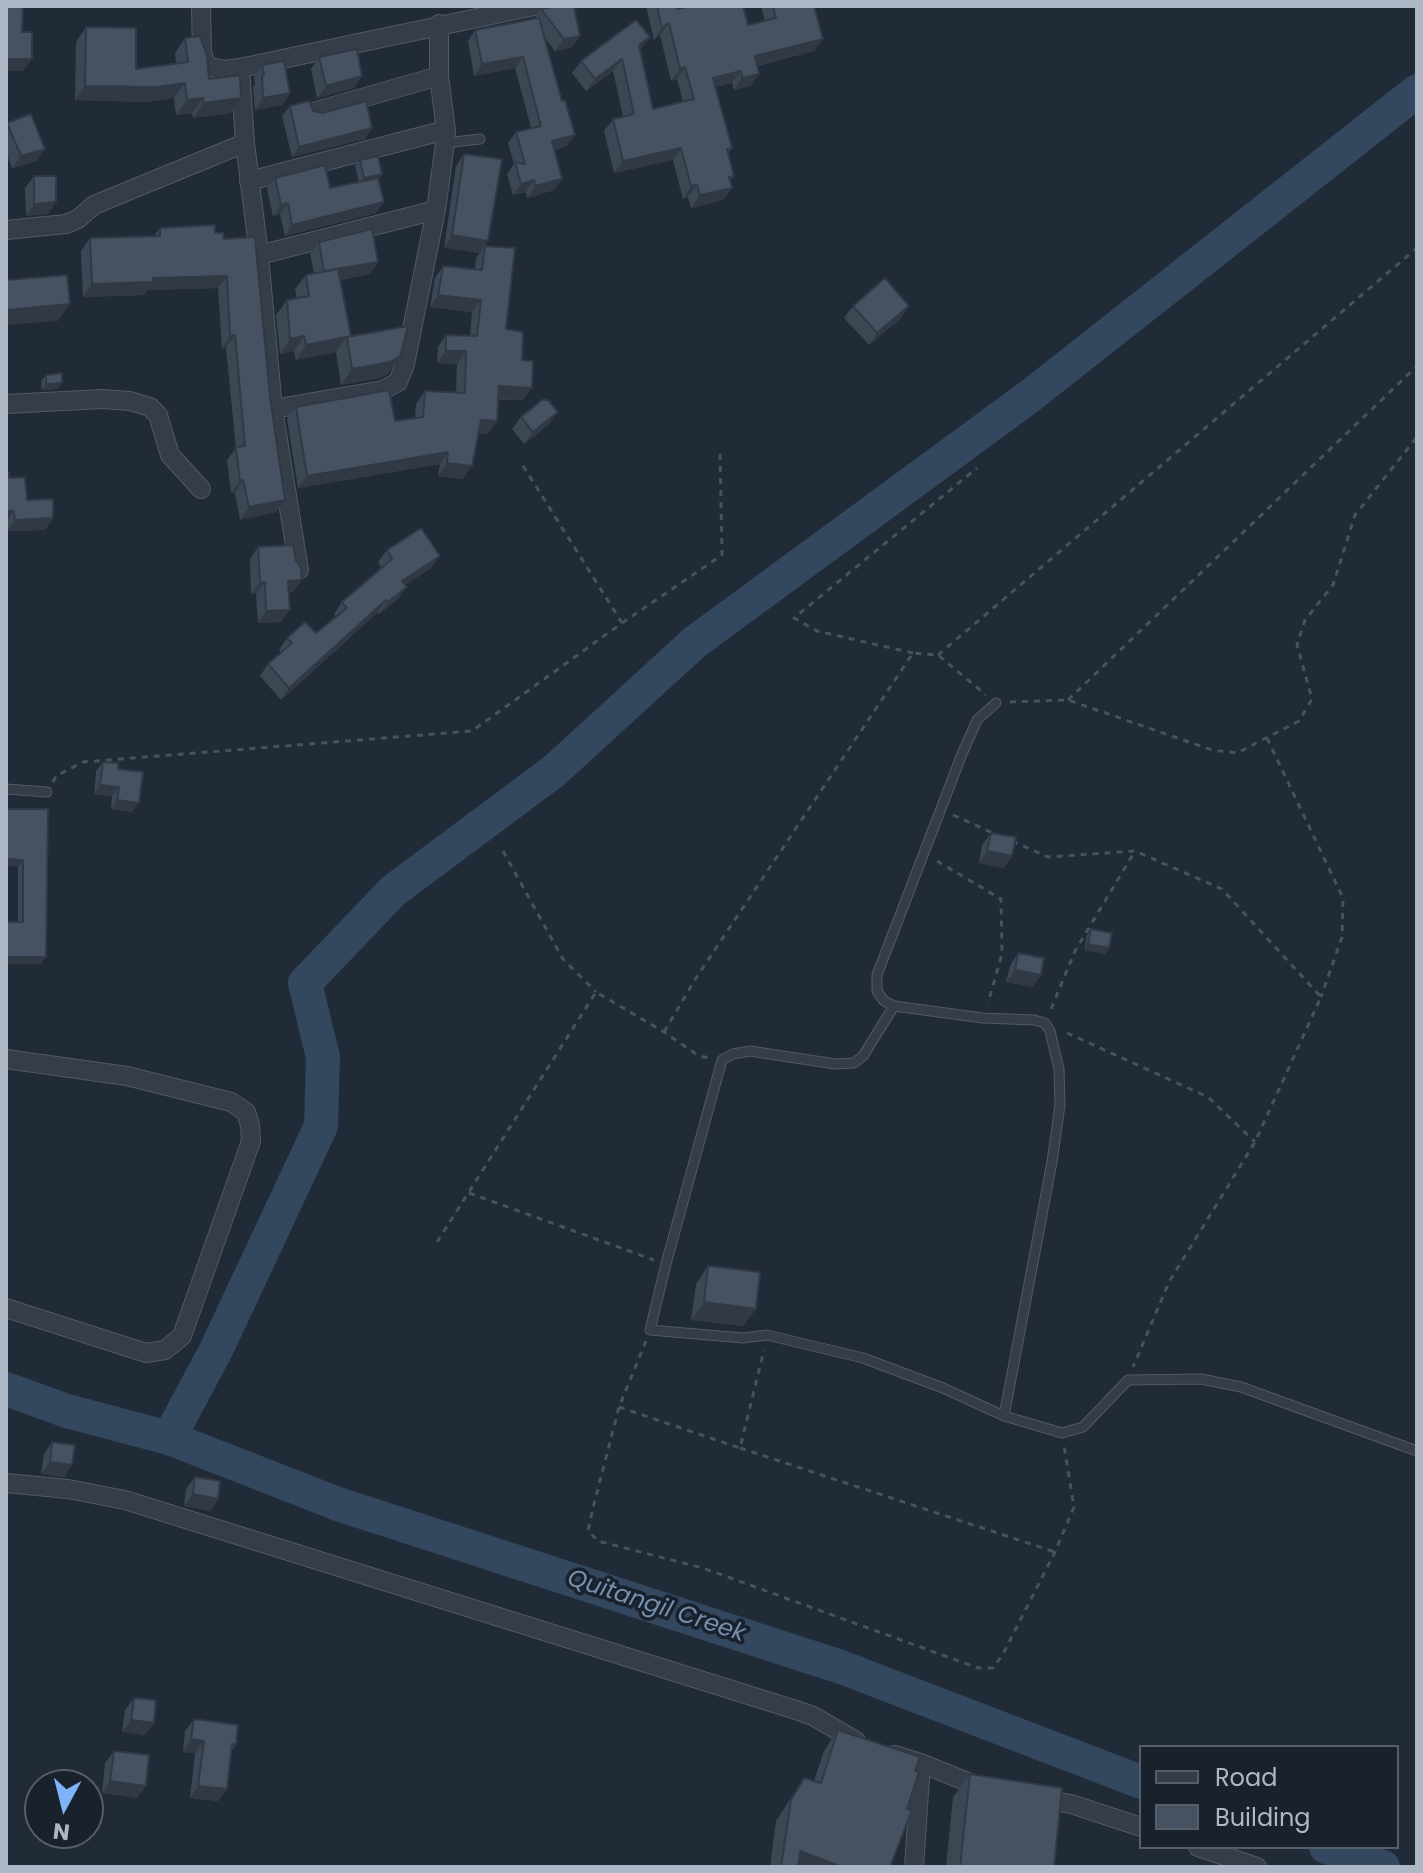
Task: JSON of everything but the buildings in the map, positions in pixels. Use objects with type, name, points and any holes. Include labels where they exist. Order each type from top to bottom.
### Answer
[{"type":"street","points":[[201,6],[202,53],[207,66],[223,70],[534,6]]},
{"type":"street","points":[[273,409],[383,390],[398,382],[405,364],[436,210],[446,136],[439,76],[439,24]]},
{"type":"street","points":[[240,68],[273,409],[299,570]]},
{"type":"street","points":[[313,112],[439,76]]},
{"type":"street","points":[[249,181],[446,136]]},
{"type":"street","points":[[6,230],[66,224],[78,219],[94,205],[245,143]]},
{"type":"street","points":[[259,255],[436,210]]},
{"type":"street","points":[[6,404],[102,399],[130,401],[150,407],[158,415],[170,455],[201,489]]},
{"type":"street","points":[[6,1059],[127,1076],[231,1102],[246,1112],[251,1141],[182,1336],[165,1350],[146,1353],[6,1308]]},
{"type":"street","points":[[6,1483],[68,1489],[125,1500],[796,1710],[813,1716],[871,1749],[921,1763],[990,1791],[1071,1804],[1139,1826]]},
{"type":"street","points":[[914,1867],[921,1763]]},
{"type":"street","points":[[1204,1849],[1257,1867]]},
{"type":"lane","points":[[446,136],[480,139]]},
{"type":"lane","points":[[996,703],[977,720],[877,975],[877,991],[884,1001],[894,1006],[1045,1023],[1050,1031],[1057,1055],[1060,1105],[1004,1416]]},
{"type":"lane","points":[[6,789],[47,792]]},
{"type":"lane","points":[[894,1006],[863,1056],[854,1063],[835,1064],[750,1051],[722,1060],[650,1330],[743,1338],[767,1335],[863,1358],[943,1388],[1004,1416],[1062,1433],[1083,1427],[1128,1380],[1201,1379],[1241,1387],[1417,1451]]},
{"type":"path","points":[[938,655],[1417,248]]},
{"type":"path","points":[[1068,700],[1417,366]]},
{"type":"path","points":[[977,468],[794,618],[817,631],[913,653],[938,655],[996,703],[1068,700],[1212,750],[1237,753],[1299,721],[1312,699],[1297,645],[1305,620],[1333,585],[1355,515],[1417,437]]},
{"type":"path","points":[[47,792],[56,776],[83,762],[472,731],[722,555],[720,449]]},
{"type":"path","points":[[520,461],[622,623]]},
{"type":"path","points":[[664,1032],[696,978],[913,653]]},
{"type":"path","points":[[1128,1380],[1169,1282],[1255,1142],[1321,997],[1342,937],[1343,898],[1267,738]]},
{"type":"path","points":[[942,811],[1048,857],[1135,851],[1222,889],[1321,997]]},
{"type":"path","points":[[503,851],[563,959],[596,992],[699,1056],[722,1060]]},
{"type":"path","points":[[1135,851],[1075,951],[1045,1023],[1208,1097],[1255,1142]]},
{"type":"path","points":[[925,854],[1001,899],[1002,954],[983,1018]]},
{"type":"path","points":[[437,1242],[596,992]]},
{"type":"path","points":[[469,1193],[666,1264]]},
{"type":"path","points":[[650,1330],[619,1407],[588,1531],[598,1541],[703,1568],[978,1668],[993,1668],[1003,1654],[1055,1552],[1074,1507],[1062,1433]]},
{"type":"path","points":[[740,1448],[767,1335]]},
{"type":"path","points":[[619,1407],[1055,1552]]},
{"type":"waterway","points":[[169,1438],[216,1350],[321,1126],[323,1057],[305,983],[393,891],[554,771],[695,642],[1030,396],[1417,91]]},
{"type":"waterway","name":"Quitangil Creek","points":[[6,1389],[67,1411],[169,1438],[338,1504],[841,1667],[1139,1781]]},
{"type":"waterway","name":"Quitangil Creek","points":[[1332,1849],[1383,1867]]}]
